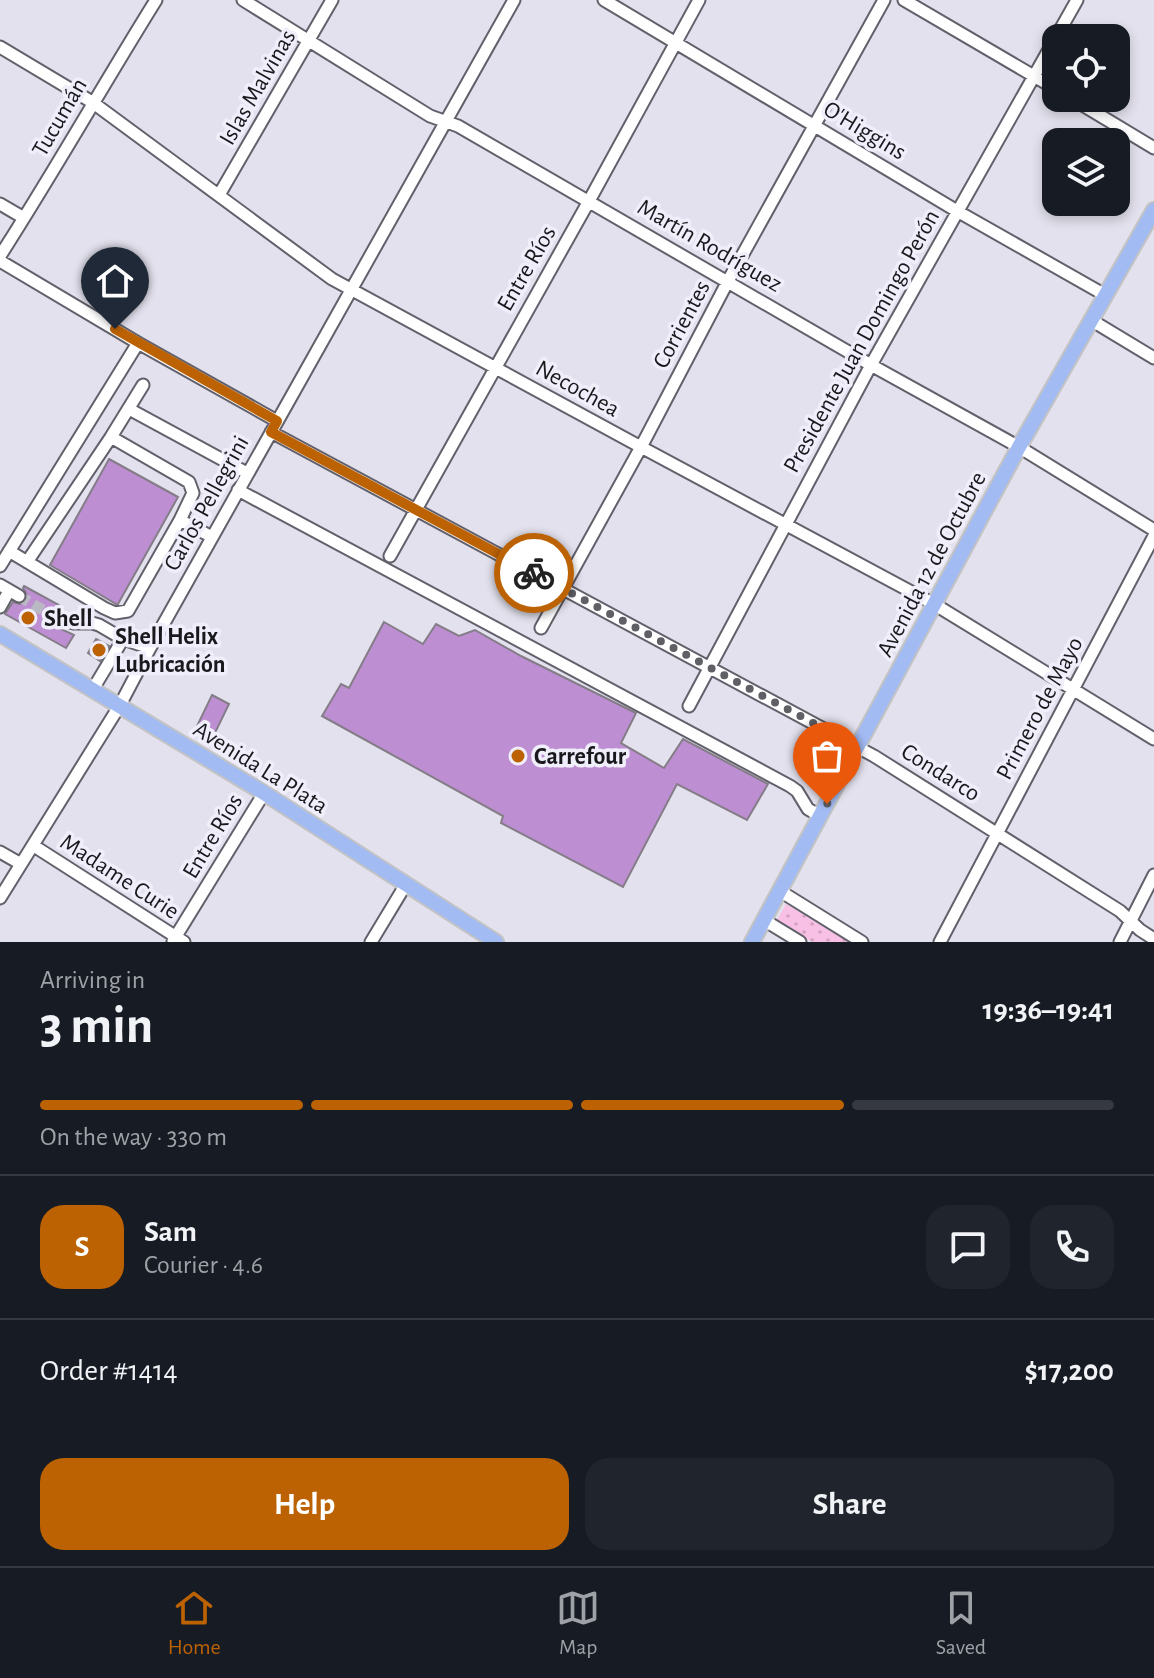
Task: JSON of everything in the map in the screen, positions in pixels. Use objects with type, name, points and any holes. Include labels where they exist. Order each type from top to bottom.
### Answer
[{"type":"main road","name":"Avenida 12 de Octubre","points":[[752,942],[1019,447],[1154,210]]},
{"type":"main road","name":"Avenida La Plata","points":[[0,634],[264,793],[496,942]]},
{"type":"street","name":"Tucumán","points":[[0,258],[156,0]]},
{"type":"street","name":"Martín Rodríguez","points":[[243,0],[430,116],[458,126],[1019,447],[1154,530]]},
{"type":"street","name":"Islas Malvinas","points":[[219,195],[332,0]]},
{"type":"street","name":"Carlos Pellegrini","points":[[0,898],[120,705],[514,0]]},
{"type":"street","name":"O'Higgins","points":[[604,0],[957,211],[1105,295]]},
{"type":"street","name":"Entre Ríos","points":[[390,556],[699,0]]},
{"type":"street","name":"Corrientes","points":[[541,628],[884,0]]},
{"type":"street","points":[[904,0],[1042,80]]},
{"type":"street","name":"Presidente Juan Domingo Perón","points":[[689,706],[871,365],[1077,0]]},
{"type":"street","name":"Necochea","points":[[0,47],[92,102],[332,279],[934,604],[1154,739]]},
{"type":"street","points":[[1094,112],[1154,148]]},
{"type":"street","points":[[0,204],[24,218]]},
{"type":"street","name":"Condarco","points":[[0,258],[416,510],[858,747],[1120,911],[1154,939]]},
{"type":"street","points":[[1091,320],[1154,358]]},
{"type":"street","points":[[0,566],[138,343]]},
{"type":"street","points":[[27,562],[143,385]]},
{"type":"street","points":[[129,409],[247,473]]},
{"type":"street","points":[[9,551],[104,608],[115,613],[128,611],[193,493],[189,482],[111,437]]},
{"type":"street","points":[[238,490],[790,786],[797,791],[808,809],[820,816]]},
{"type":"street","points":[[180,520],[212,537]]},
{"type":"street","name":"Primero de Mayo","points":[[940,942],[1154,536]]},
{"type":"street","points":[[0,607],[9,591]]},
{"type":"street","points":[[53,616],[73,623],[99,625],[123,639],[150,648]]},
{"type":"street","points":[[93,689],[123,639]]},
{"type":"street","name":"Entre Ríos","points":[[177,940],[264,793]]},
{"type":"street","name":"Madame Curie","points":[[34,846],[177,940]]},
{"type":"street","points":[[0,852],[21,864]]},
{"type":"street","points":[[1120,942],[1154,875]]},
{"type":"street","points":[[371,942],[406,884]]},
{"type":"street","points":[[780,891],[862,942]]},
{"type":"street","points":[[764,920],[800,942]]},
{"type":"shaded area","points":[[786,904],[849,942],[812,942],[777,920]]},
{"type":"building","points":[[109,459],[178,497],[118,604],[50,565]]},
{"type":"building","points":[[24,586],[59,605],[48,609],[45,617],[50,624],[74,635],[66,648],[5,614],[13,602],[20,604],[26,601]]},
{"type":"building","name":"Carrefour","points":[[384,622],[423,644],[436,624],[459,636],[475,630],[636,713],[621,743],[664,768],[683,739],[768,784],[747,820],[677,784],[623,887],[501,823],[503,816],[322,716],[341,684],[349,688]]},
{"type":"building","name":"Shell Helix Lubricación","points":[[96,639],[109,646],[100,661],[88,653]]},
{"type":"building","points":[[212,695],[229,704],[214,735],[197,726]]},
{"type":"tunnel","points":[[19,596],[53,616]]},
{"type":"way so far","points":[[534,573],[858,747],[827,804]]},
{"type":"place","name":"Shell","points":[[28,618]]},
{"type":"place","name":"Shell Helix Lubricación","points":[[99,650]]},
{"type":"place","name":"Carrefour","points":[[518,756]]},
{"type":"route","points":[[115,329],[277,421],[271,432],[534,573]]}]
